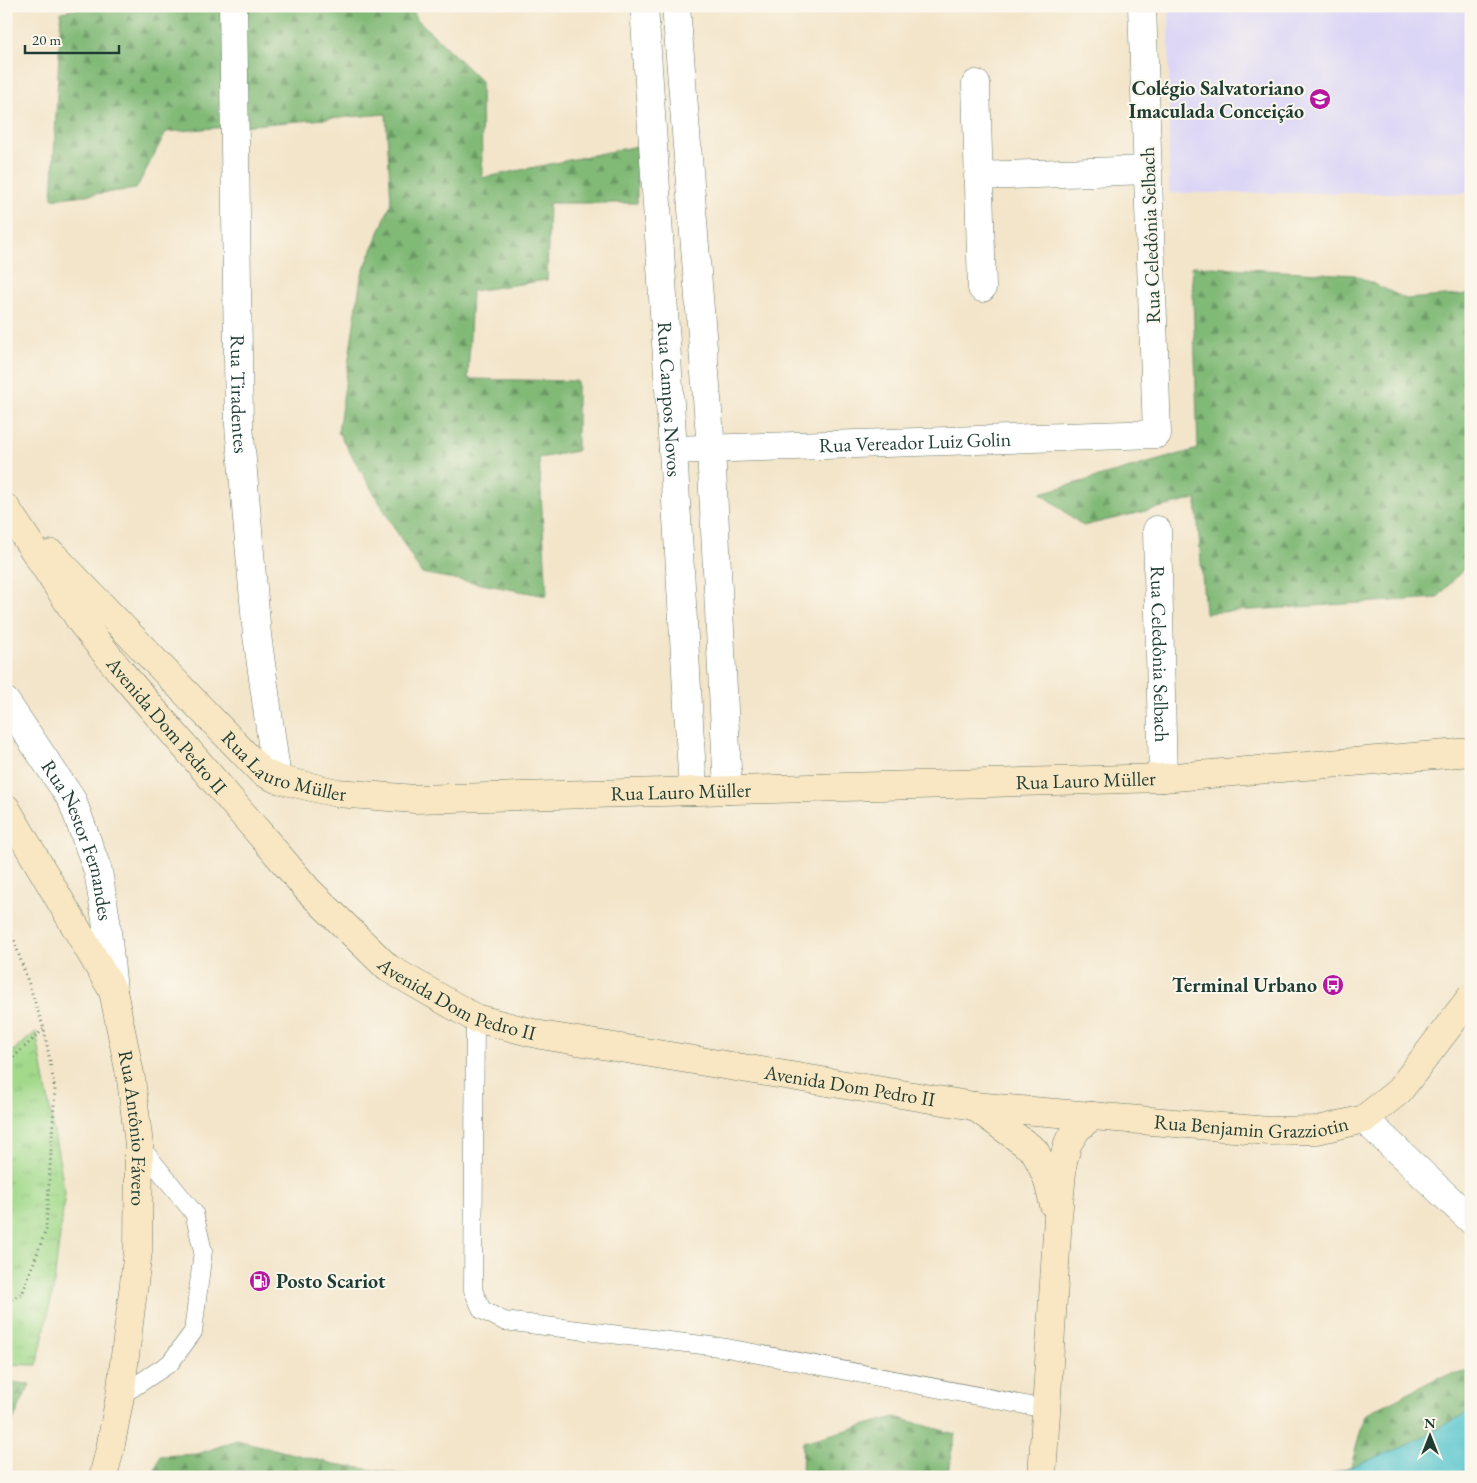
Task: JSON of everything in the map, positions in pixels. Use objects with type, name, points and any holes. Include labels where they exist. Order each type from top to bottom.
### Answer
[{"type":"main road","name":"Rua Lauro Müller","points":[[6,507],[262,772],[276,778],[337,793],[415,799],[1164,778],[1471,752]]},
{"type":"main road","name":"Avenida Dom Pedro II","points":[[6,507],[82,623],[111,660],[308,890],[388,968],[475,1018],[542,1035],[974,1106],[1035,1151],[1047,1178],[1058,1217]]},
{"type":"main road","name":"Rua Antônio Fávero","points":[[6,808],[113,991],[131,1079],[139,1145],[138,1251],[120,1396],[103,1477]]},
{"type":"main road","name":"Rua Benjamin Grazziotin","points":[[974,1106],[1269,1131],[1318,1130],[1364,1119],[1399,1091],[1471,997]]},
{"type":"main road","name":"Avenida Dom Pedro II","points":[[1042,1477],[1063,1161],[1068,1143],[1078,1129],[1092,1116]]},
{"type":"street","name":"Rua Tiradentes","points":[[233,6],[239,425],[257,635],[276,778]]},
{"type":"street","name":"Rua Campos Novos","points":[[644,6],[693,791]]},
{"type":"street","name":"Rua Campos Novos","points":[[676,6],[711,449],[728,790]]},
{"type":"street","name":"Rua Celedônia Selbach","points":[[1142,6],[1156,434]]},
{"type":"street","points":[[976,84],[982,288]]},
{"type":"street","points":[[978,176],[1148,170]]},
{"type":"street","name":"Rua Vereador Luiz Golin","points":[[673,450],[1156,434]]},
{"type":"street","name":"Rua Celedônia Selbach","points":[[1157,530],[1164,778]]},
{"type":"street","name":"Rua Nestor Fernandes","points":[[6,702],[72,800],[98,871],[106,920],[113,991]]},
{"type":"street","points":[[1364,1119],[1471,1220]]},
{"type":"lane","points":[[475,1018],[473,1290],[482,1310],[504,1321],[727,1348],[1046,1410]]},
{"type":"lane","points":[[120,1396],[170,1364],[193,1332],[203,1251],[194,1213],[139,1145]]},
{"type":"path","points":[[6,928],[14,940],[44,1029],[54,1089],[46,1230],[22,1294],[6,1302]]},
{"type":"path","points":[[6,1064],[44,1029]]},
{"type":"shaded area","name":"Colégio Salvatoriano Imaculada Conceição","points":[[1169,6],[1471,6],[1471,193],[1169,193]]},
{"type":"green space","points":[[96,6],[411,6],[417,19],[481,81],[482,178],[637,146],[637,203],[549,203],[547,280],[472,291],[468,379],[577,381],[577,451],[539,458],[547,596],[421,573],[338,432],[361,277],[391,203],[386,114],[166,132],[136,189],[52,199],[61,12]]},
{"type":"green space","points":[[1192,266],[1355,275],[1406,299],[1471,294],[1471,561],[1437,598],[1205,613],[1196,499],[1083,526],[1041,493],[1198,449]]},
{"type":"green space","points":[[36,1032],[65,1193],[53,1291],[37,1365],[6,1364],[6,1057]]},
{"type":"green space","points":[[1471,1371],[1471,1477],[1324,1477],[1351,1466],[1365,1415],[1437,1378]]},
{"type":"green space","points":[[6,1382],[30,1384],[6,1435]]},
{"type":"green space","points":[[895,1417],[955,1434],[947,1477],[802,1477],[803,1442]]},
{"type":"green space","points":[[237,1440],[334,1464],[421,1477],[153,1477],[160,1456],[198,1454]]},
{"type":"water","points":[[1471,1411],[1471,1467],[1453,1477],[1324,1477],[1408,1445]]},
{"type":"place","name":"Colégio Salvatoriano Imaculada Conceição","points":[[1320,99]]},
{"type":"place","name":"Terminal Urbano","points":[[1333,985]]},
{"type":"place","name":"Posto Scariot","points":[[260,1281]]}]
